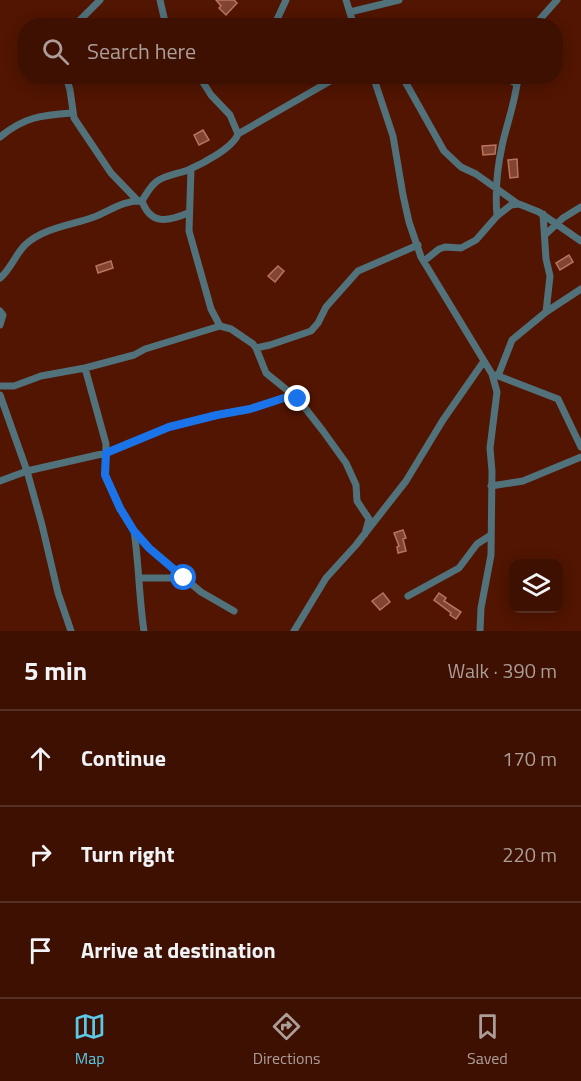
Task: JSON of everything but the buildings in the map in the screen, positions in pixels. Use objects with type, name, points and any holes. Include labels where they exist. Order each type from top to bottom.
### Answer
[{"type":"street","points":[[82,18],[100,0]]},
{"type":"street","points":[[160,0],[164,18]]},
{"type":"street","points":[[278,18],[286,0]]},
{"type":"street","points":[[346,0],[352,18]]},
{"type":"street","points":[[350,12],[399,0]]},
{"type":"street","points":[[541,18],[557,0]]},
{"type":"street","points":[[68,84],[72,113],[111,173],[140,201],[145,209],[161,220],[170,221],[188,213]]},
{"type":"street","points":[[204,84],[211,95],[230,115],[238,134]]},
{"type":"street","points":[[0,278],[8,271],[26,244],[35,238],[51,230],[95,216],[119,204],[140,201],[157,181],[191,169],[235,142],[238,134],[325,84]]},
{"type":"street","points":[[376,84],[393,136],[403,195],[424,261],[484,361],[495,375],[558,399],[581,446]]},
{"type":"street","points":[[406,84],[444,151],[461,167],[519,204],[543,214],[581,241]]},
{"type":"street","points":[[497,216],[495,188],[501,148],[516,84]]},
{"type":"street","points":[[0,137],[28,119],[49,114],[72,113]]},
{"type":"street","points":[[191,169],[189,231],[211,309],[220,326],[241,335],[256,348],[266,373],[293,395],[323,431],[346,464],[356,485],[357,501],[369,519],[365,534]]},
{"type":"street","points":[[424,261],[445,247],[460,248],[476,240],[497,216],[511,205],[519,204]]},
{"type":"street","points":[[546,234],[563,218],[581,207]]},
{"type":"street","points":[[543,214],[546,259],[550,276],[546,312]]},
{"type":"street","points":[[256,348],[311,331],[326,308],[358,271],[418,245]]},
{"type":"street","points":[[480,631],[491,535],[491,436],[497,392],[495,375],[512,340],[546,312],[581,289]]},
{"type":"street","points":[[0,311],[3,315],[0,325]]},
{"type":"street","points":[[0,377],[0,387],[14,386],[41,376],[134,355],[145,349],[220,326]]},
{"type":"street","points":[[294,631],[326,578],[365,534],[406,481],[443,420],[484,361]]},
{"type":"street","points":[[84,368],[101,423],[106,453],[105,475],[120,508],[134,531],[149,548],[184,578],[215,601],[234,611]]},
{"type":"street","points":[[0,395],[27,471],[58,593],[71,631]]},
{"type":"street","points":[[0,481],[27,471],[106,453],[169,427],[250,409],[293,395]]},
{"type":"street","points":[[491,486],[522,481],[581,457]]},
{"type":"street","points":[[134,531],[144,631]]},
{"type":"street","points":[[408,596],[459,568],[477,544],[491,535]]},
{"type":"street","points":[[139,578],[184,578]]},
{"type":"route","points":[[184,578],[149,548],[134,531],[120,508],[105,475],[106,453],[169,427],[250,409],[293,395],[298,399]]}]
